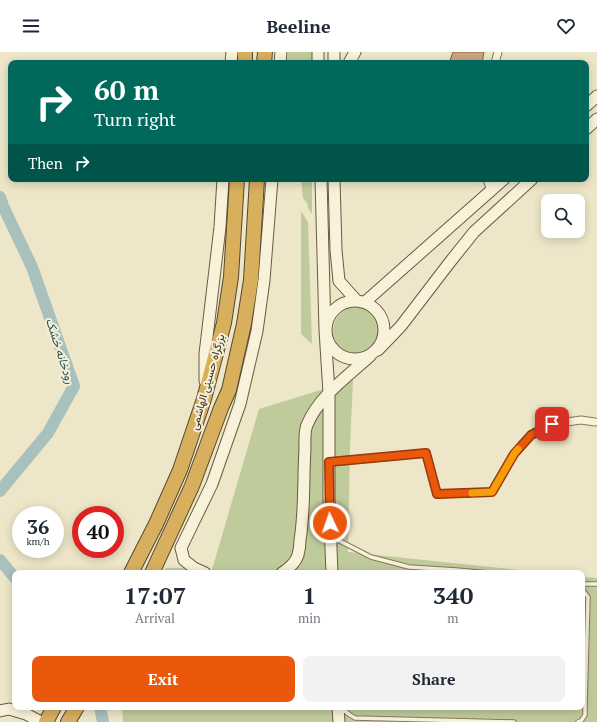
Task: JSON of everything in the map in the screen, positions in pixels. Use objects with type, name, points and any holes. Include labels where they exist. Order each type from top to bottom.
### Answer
[{"type":"highway","name":"بزرگراه حسینی الهاشمی","points":[[133,570],[156,524],[180,470],[204,399],[224,323],[231,276],[237,182]]},
{"type":"highway","name":"بزرگراه حسینی الهاشمی","points":[[153,570],[192,486],[229,390],[244,324],[251,280],[257,182]]},
{"type":"highway","points":[[46,722],[52,710]]},
{"type":"highway","points":[[68,722],[75,710]]},
{"type":"street","points":[[589,103],[597,96]]},
{"type":"street","points":[[589,126],[597,119]]},
{"type":"street","points":[[204,399],[206,354],[220,227],[223,182]]},
{"type":"street","points":[[198,570],[184,560],[181,548],[212,484],[240,404],[257,331],[264,280],[272,182]]},
{"type":"street","points":[[321,182],[329,393],[329,497],[332,570]]},
{"type":"street","points":[[334,182],[338,280],[361,301],[374,307],[384,322],[385,332],[383,341],[374,353],[360,360],[340,356],[333,350],[327,340],[326,330],[327,320],[331,312],[338,306],[347,302],[361,301],[501,182]]},
{"type":"street","points":[[488,182],[491,191]]},
{"type":"street","points":[[286,570],[298,556],[302,529],[306,427],[316,409],[329,393],[374,353],[401,326],[474,232],[529,182]]},
{"type":"street","points":[[323,250],[336,250]]},
{"type":"street","points":[[229,390],[257,331]]},
{"type":"street","points":[[329,462],[426,453],[437,494],[492,492],[514,454],[531,435],[552,424],[581,420],[595,422]]},
{"type":"street","points":[[12,710],[26,714],[41,722]]},
{"type":"street","points":[[0,711],[12,710]]},
{"type":"street","points":[[339,710],[339,722]]},
{"type":"lane","points":[[331,536],[371,557],[409,567],[456,570]]},
{"type":"lane","points":[[585,584],[597,584]]},
{"type":"lane","points":[[578,722],[581,721],[586,715],[585,702],[588,597],[585,593]]},
{"type":"lane","points":[[343,710],[355,718],[514,722]]},
{"type":"green space","points":[[288,52],[313,52],[313,60],[287,60]]},
{"type":"green space","points":[[301,182],[312,182],[312,214],[307,203],[303,198]]},
{"type":"green space","points":[[301,211],[308,222],[312,344],[301,334]]},
{"type":"green space","points":[[357,307],[366,309],[374,314],[379,322],[381,331],[379,340],[374,348],[366,353],[357,355],[348,353],[340,348],[335,340],[333,331],[335,322],[340,314],[348,309]]},
{"type":"green space","points":[[353,380],[348,552],[519,570],[212,570],[259,409]]},
{"type":"green space","points":[[166,568],[184,568],[187,570],[165,570]]},
{"type":"green space","points":[[585,577],[597,578],[597,722],[123,722],[122,710],[585,710]]},
{"type":"building","points":[[453,52],[484,52],[483,60],[450,60]]},
{"type":"waterway","name":"رودخانه خشک","points":[[0,197],[32,267],[74,386],[48,433],[0,491]]},
{"type":"waterway","name":"رودخانه خشک","points":[[0,560],[12,574]]},
{"type":"waterway","name":"رودخانه خشک","points":[[101,710],[103,722]]},
{"type":"slow traffic","points":[[472,493],[492,492],[518,449]]},
{"type":"route","points":[[330,523],[329,462],[426,453],[437,494],[492,492],[514,454],[531,435],[552,424]]}]
